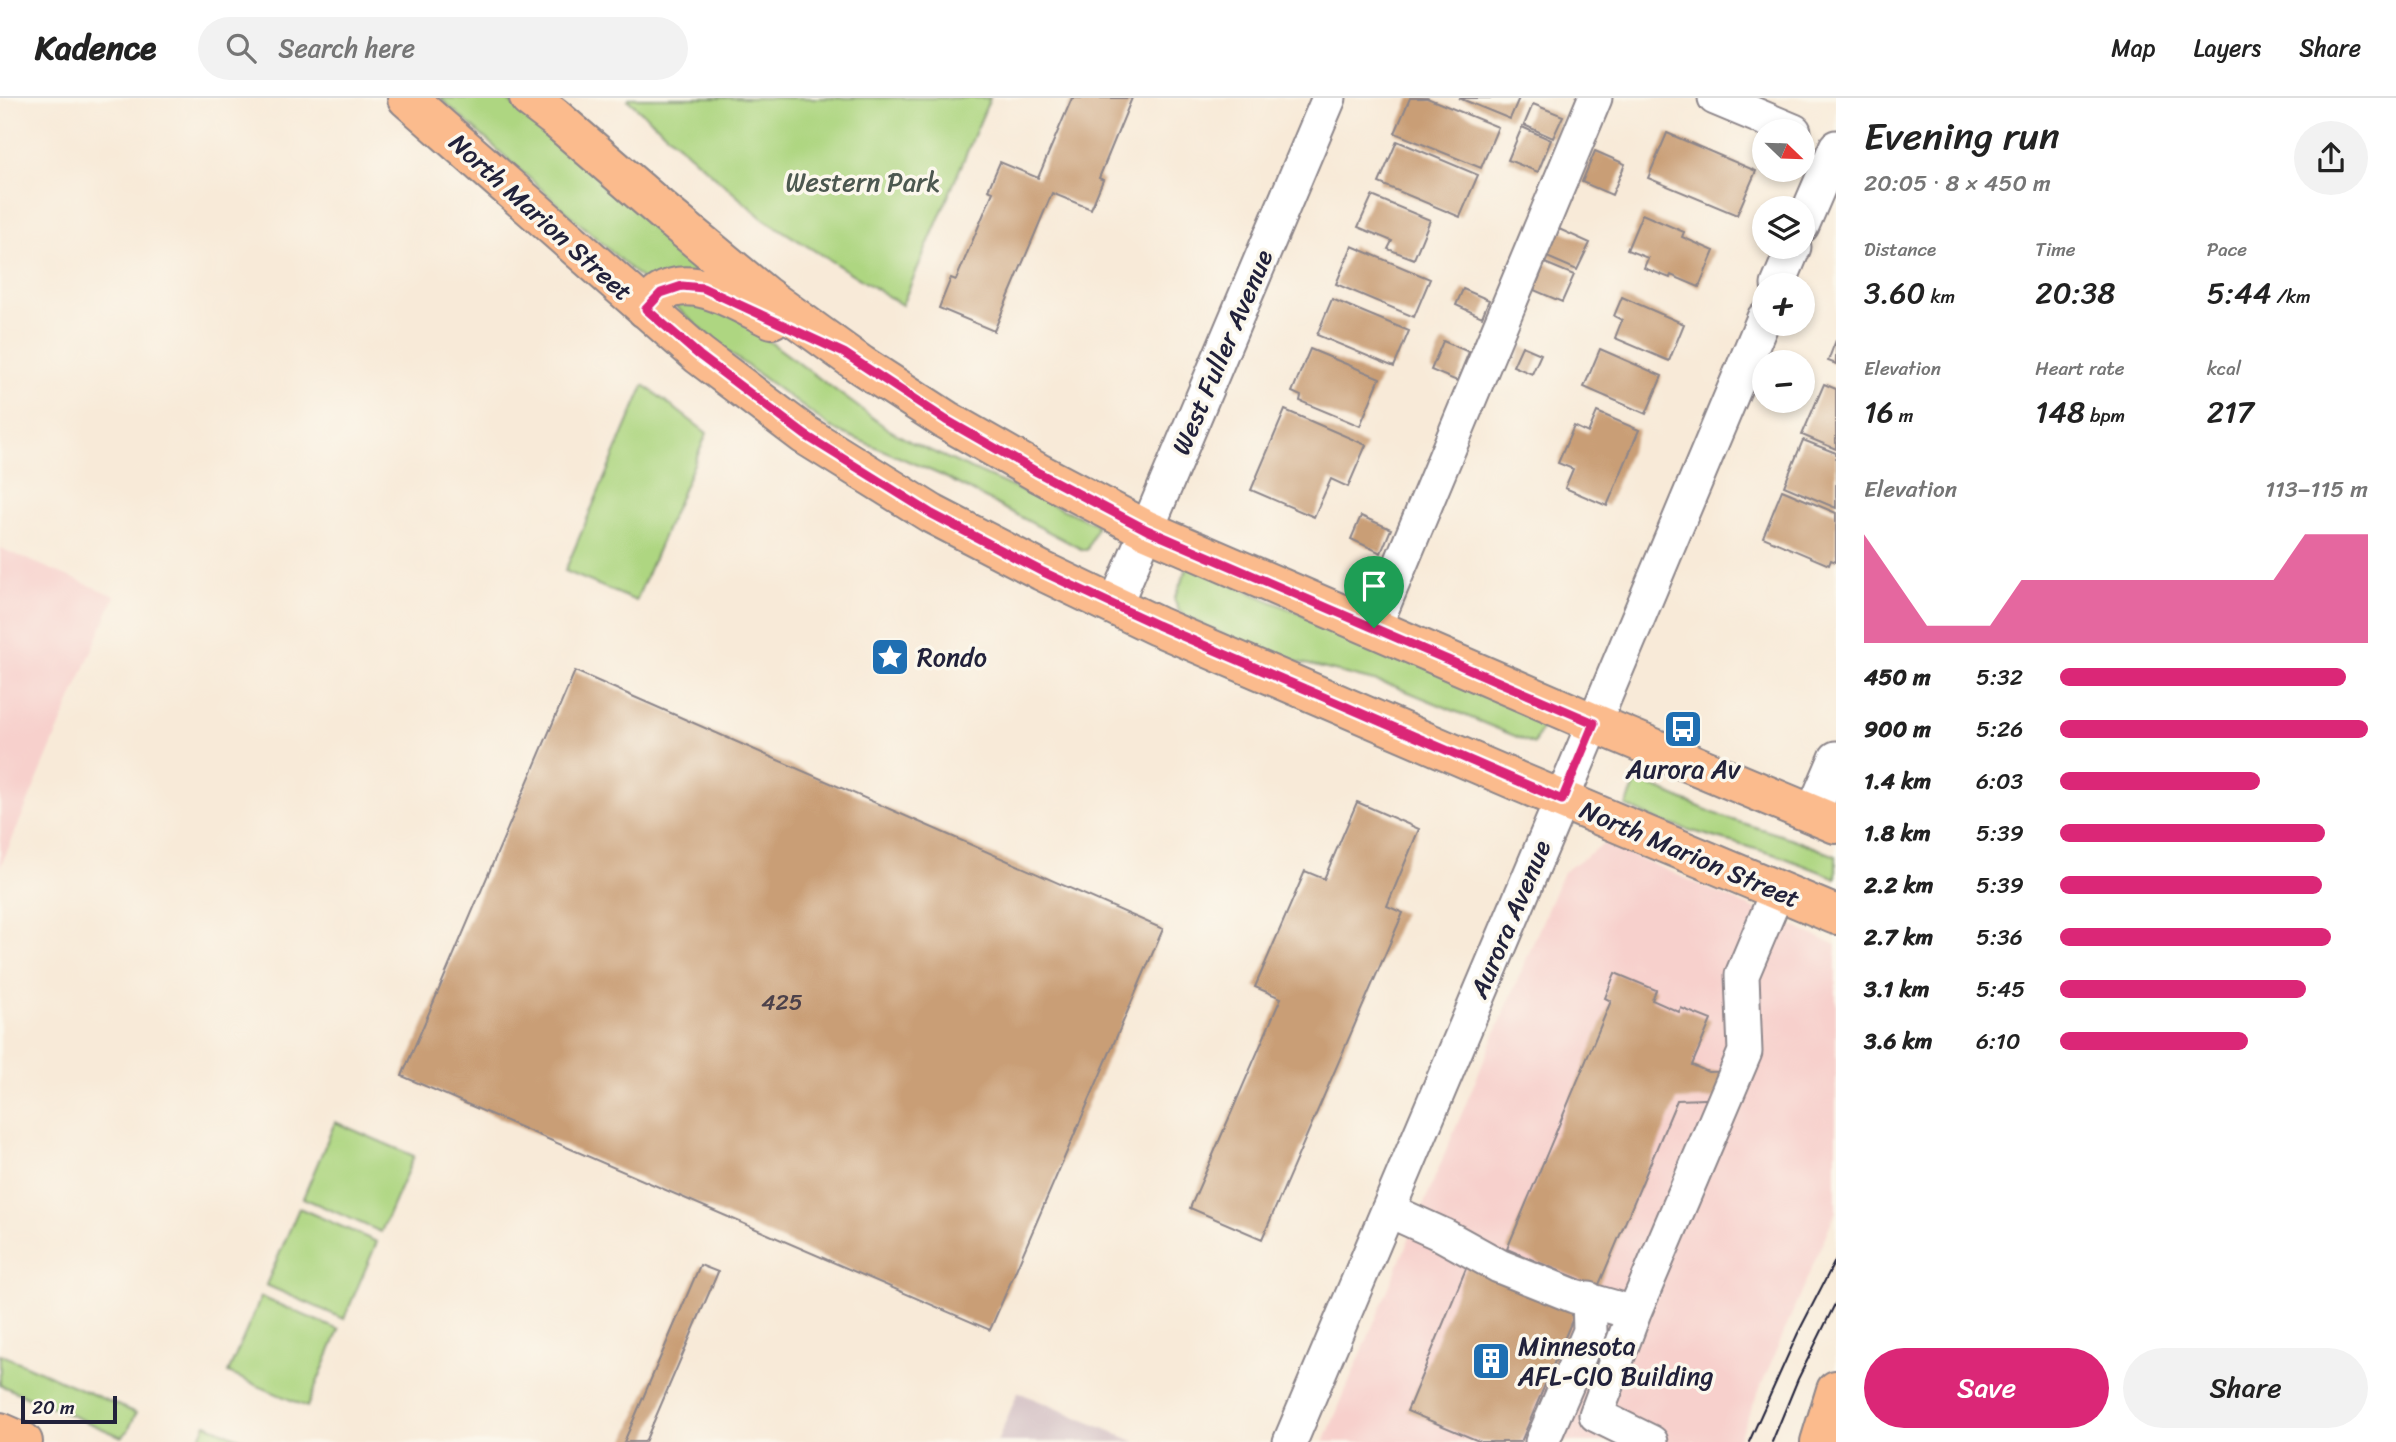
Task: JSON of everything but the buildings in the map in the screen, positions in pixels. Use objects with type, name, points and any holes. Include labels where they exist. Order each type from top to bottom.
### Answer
[{"type":"main road","name":"North Marion Street","points":[[407,98],[699,355],[805,435],[932,514],[1115,606],[1562,800],[1836,915]]},
{"type":"main road","points":[[529,98],[754,286],[844,353],[946,420],[1037,472],[1147,530],[1824,819]]},
{"type":"main road","points":[[646,309],[661,293],[682,286],[703,288],[844,353]]},
{"type":"main road","points":[[1820,1442],[1836,1390]]},
{"type":"main road","points":[[0,1432],[23,1442]]},
{"type":"street","name":"West Fuller Avenue","points":[[1115,606],[1329,98]]},
{"type":"street","points":[[1374,628],[1595,98]]},
{"type":"street","points":[[1715,98],[1765,119]]},
{"type":"street","points":[[1815,140],[1836,148],[1815,196]]},
{"type":"street","name":"Aurora Avenue","points":[[1290,1442],[1756,336]]},
{"type":"street","points":[[1824,819],[1836,758]]},
{"type":"street","points":[[1651,1442],[1596,1415],[1634,1313],[1745,1052],[1742,975],[1777,892]]},
{"type":"street","points":[[1388,1210],[1443,1235],[1499,1266],[1574,1296],[1634,1313]]},
{"type":"street","points":[[1542,1442],[1590,1331],[1589,1299]]},
{"type":"shaded area","points":[[0,548],[115,596],[0,868]]},
{"type":"shaded area","points":[[1605,843],[1836,945],[1836,1211],[1737,1442],[1324,1442],[1563,872]]},
{"type":"shaded area","points":[[1018,1392],[1136,1442],[997,1442]]},
{"type":"green space","points":[[440,98],[504,98],[530,117],[709,272],[646,283]]},
{"type":"green space","name":"Western Park","points":[[990,98],[902,305],[762,218],[628,100]]},
{"type":"green space","points":[[679,301],[735,316],[888,429],[913,443],[1094,523],[1097,526],[1087,550],[943,476],[833,429],[724,349],[676,307]]},
{"type":"green space","points":[[644,385],[707,433],[636,601],[565,571]]},
{"type":"green space","points":[[1188,566],[1546,718],[1534,744],[1394,686],[1266,654],[1188,618],[1179,611],[1174,599]]},
{"type":"green space","points":[[1637,780],[1723,817],[1836,856],[1836,878],[1780,856],[1661,822],[1626,806]]},
{"type":"green space","points":[[335,1122],[414,1156],[381,1232],[303,1198]]},
{"type":"green space","points":[[299,1208],[377,1242],[344,1319],[266,1285]]},
{"type":"green space","points":[[261,1297],[339,1330],[307,1407],[228,1373]]},
{"type":"green space","points":[[0,1354],[136,1413],[128,1431],[122,1437],[0,1385]]},
{"type":"green space","points":[[206,1424],[248,1442],[198,1442]]},
{"type":"tram line","points":[[1749,1442],[1798,1333],[1836,1259]]},
{"type":"tram line","points":[[1772,1442],[1798,1379],[1836,1302]]},
{"type":"place","name":"Rondo","points":[[890,657]]},
{"type":"place","name":"Aurora Av","points":[[1683,729]]},
{"type":"place","name":"Minnesota AFL-CIO Building","points":[[1491,1361]]},
{"type":"route","points":[[682,286],[703,288],[722,296],[844,353],[946,420],[1147,530],[1374,628],[1594,723],[1562,800],[1157,625],[1041,571],[932,514],[805,435],[699,355],[646,309],[661,293],[682,286]]}]
